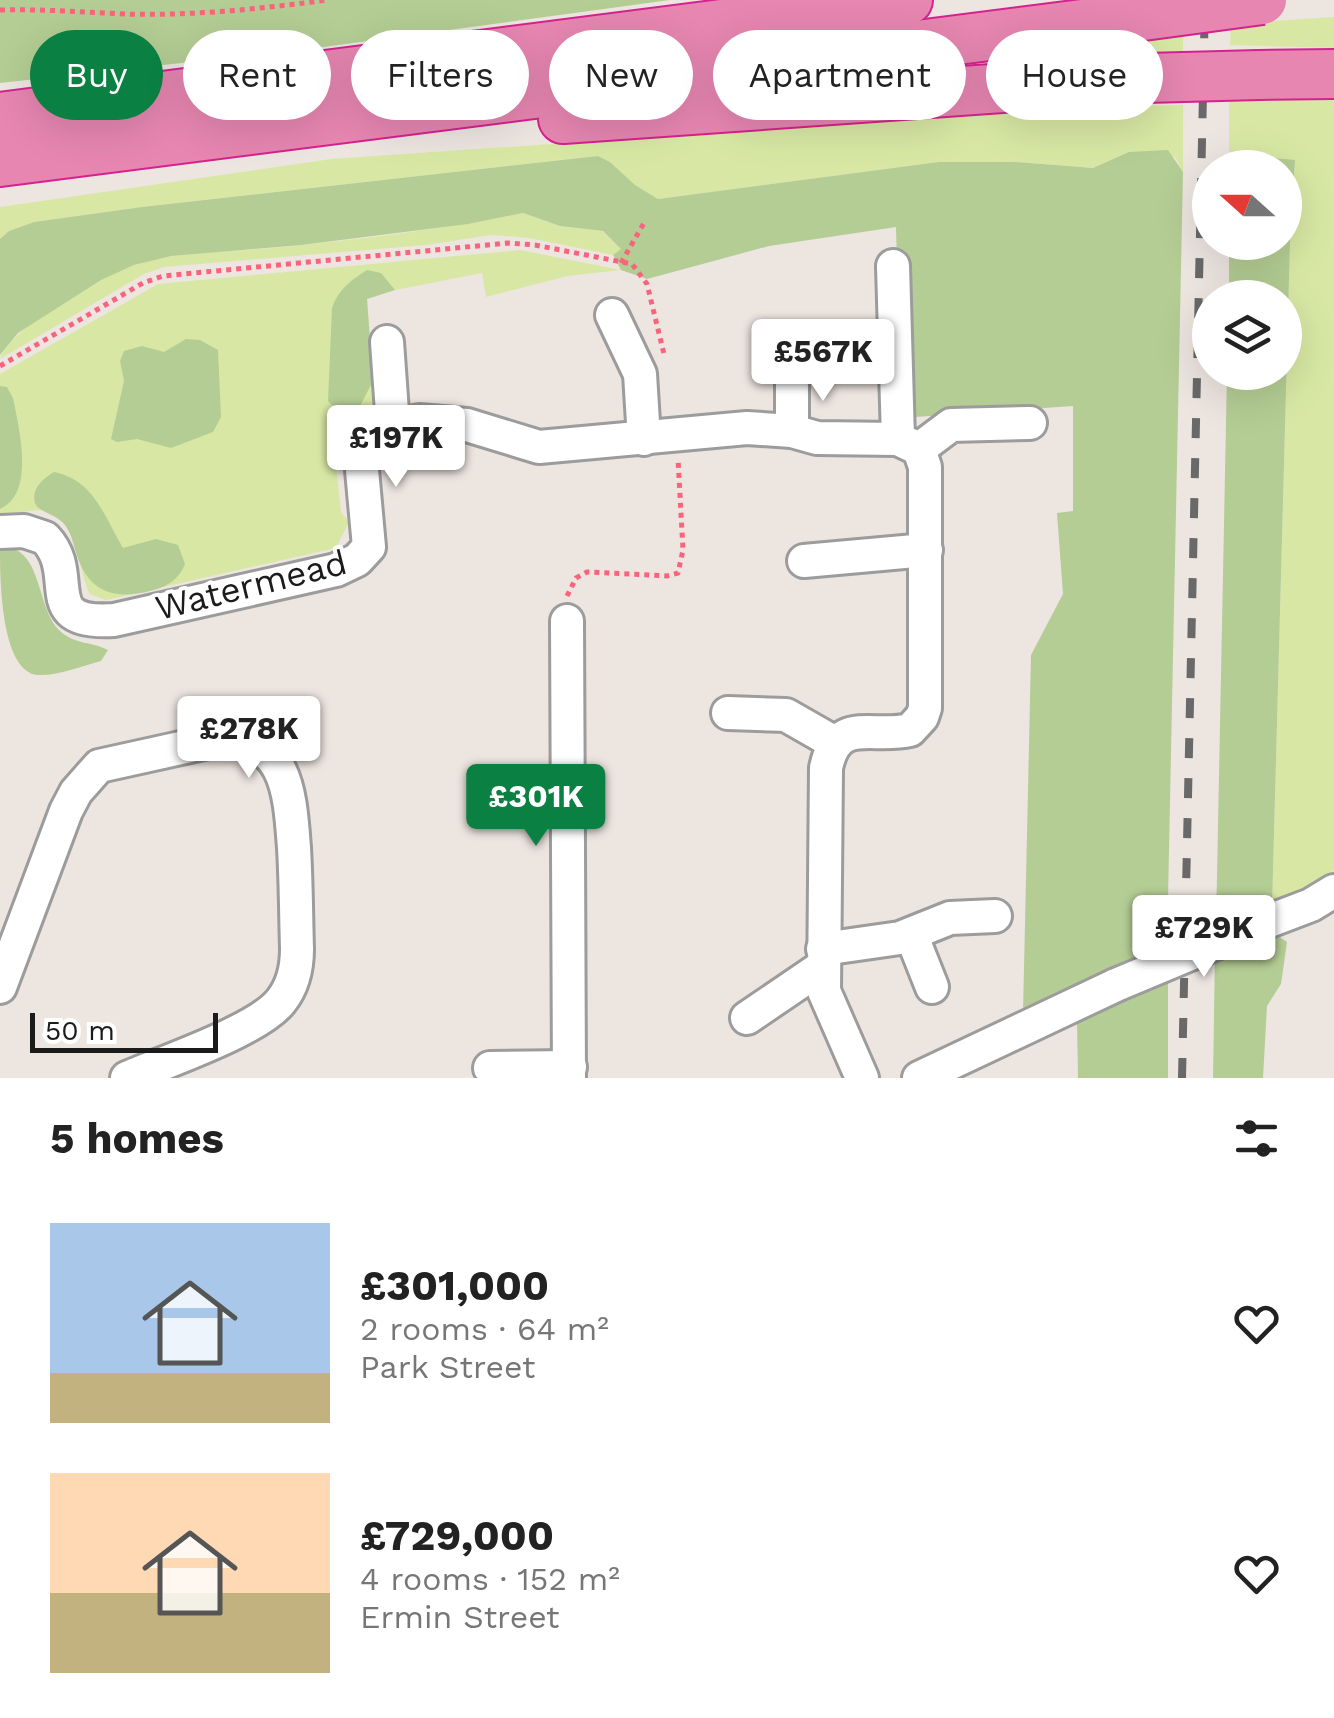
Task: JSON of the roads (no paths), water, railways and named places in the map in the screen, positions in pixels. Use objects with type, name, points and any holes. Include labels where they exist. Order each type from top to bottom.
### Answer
[{"type":"highway","points":[[708,26],[841,0]]},
{"type":"highway","points":[[0,117],[908,0]]},
{"type":"highway","points":[[0,162],[1262,0]]},
{"type":"highway","points":[[126,144],[300,139],[1146,78],[1334,74]]},
{"type":"street","points":[[862,1078],[824,991],[826,768],[834,743],[854,732],[910,730],[922,717],[927,698],[925,466],[908,443],[893,266]]},
{"type":"street","points":[[612,315],[640,374],[644,439]]},
{"type":"street","points":[[388,342],[393,426],[451,422],[539,447],[746,428],[792,431],[817,438],[908,443],[951,425],[1030,423]]},
{"type":"street","points":[[792,377],[792,431]]},
{"type":"street","name":"Watermead","points":[[0,532],[24,531],[46,538],[57,560],[67,608],[74,616],[91,621],[114,620],[336,570],[357,560],[369,547],[360,448],[368,434],[393,426]]},
{"type":"street","points":[[804,562],[926,550]]},
{"type":"street","points":[[490,1068],[569,1073],[567,621]]},
{"type":"street","points":[[728,713],[786,715],[834,743]]},
{"type":"street","points":[[0,987],[66,812],[76,792],[99,766],[217,740],[234,739],[259,747],[270,756],[290,792],[297,950],[294,975],[280,1004],[268,1014],[128,1078]]},
{"type":"street","points":[[919,1078],[1116,985],[1311,905],[1334,890]]},
{"type":"street","points":[[747,1018],[822,958],[911,934],[950,918],[995,916]]},
{"type":"street","points":[[911,934],[932,987]]},
{"type":"railway","points":[[1182,1078],[1205,0]]}]
